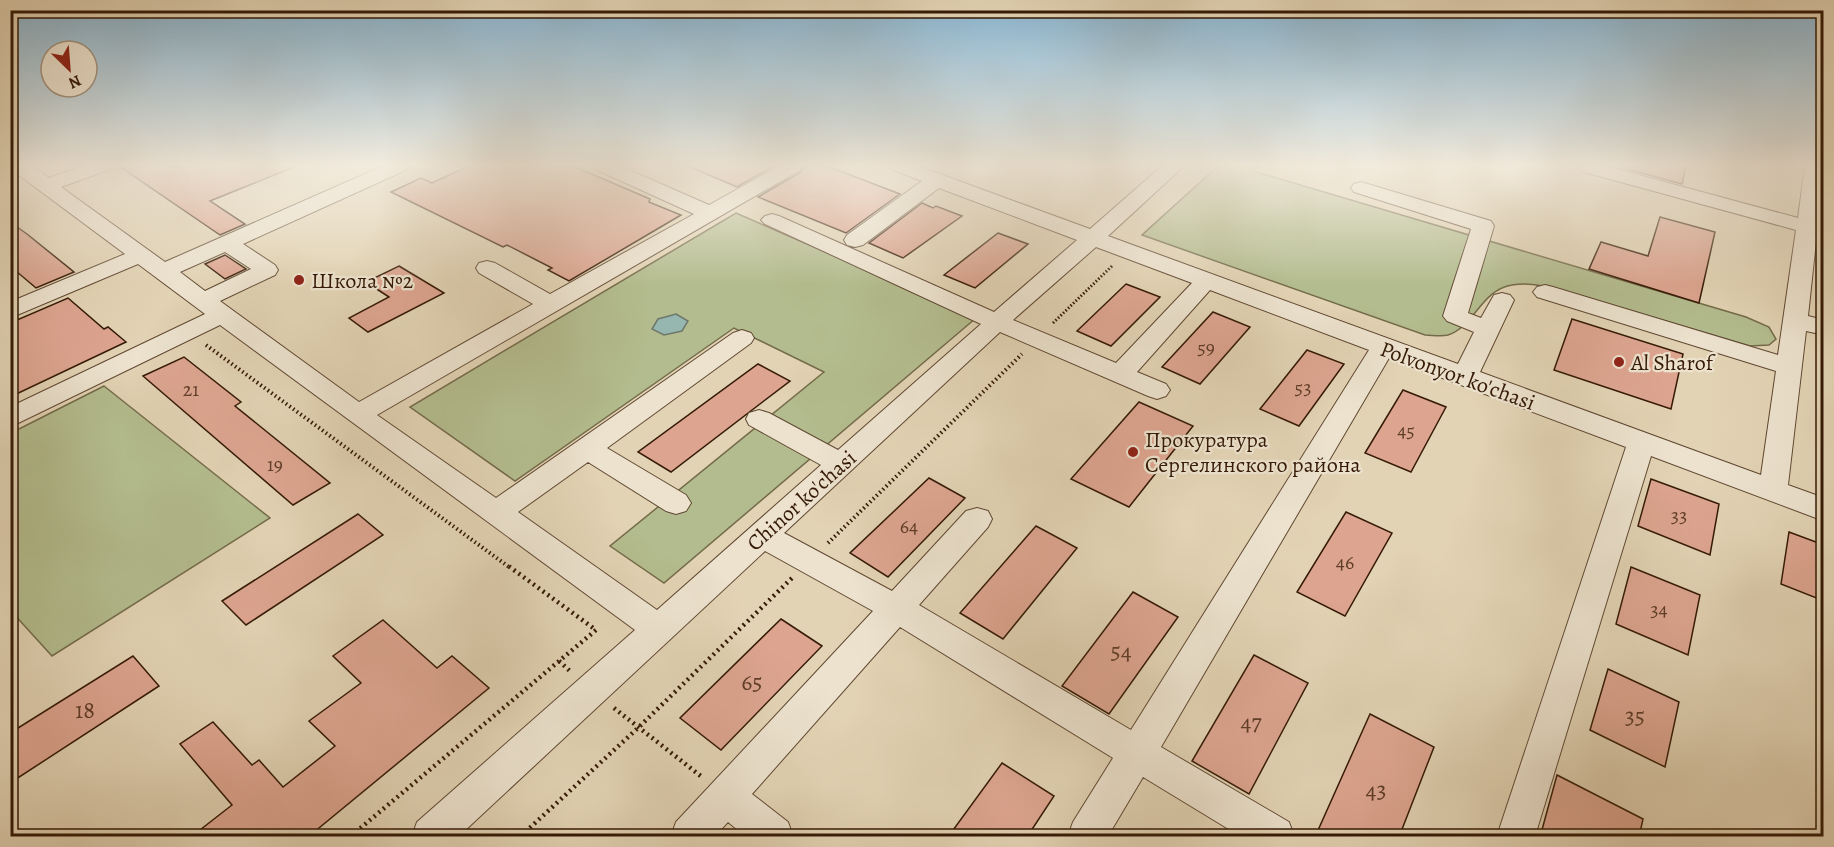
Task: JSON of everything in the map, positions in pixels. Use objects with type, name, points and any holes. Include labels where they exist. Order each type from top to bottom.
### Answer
[{"type":"street","points":[[73,206],[358,414],[659,629]]},
{"type":"street","points":[[164,271],[311,206]]},
{"type":"street","points":[[693,206],[710,213]]},
{"type":"street","points":[[358,414],[723,206]]},
{"type":"street","points":[[855,240],[902,206]]},
{"type":"street","name":"Polvonyor ko'chasi","points":[[1005,206],[1824,510]]},
{"type":"street","name":"Chinor ko'chasi","points":[[431,837],[997,322],[1130,206]]},
{"type":"street","points":[[1417,206],[1483,226],[1455,316],[1488,329]]},
{"type":"street","points":[[1729,206],[1808,227]]},
{"type":"street","points":[[1773,492],[1810,206]]},
{"type":"street","points":[[772,220],[997,322],[1157,390]]},
{"type":"street","points":[[10,418],[188,332],[214,307],[267,270],[227,243]]},
{"type":"street","points":[[10,311],[141,255]]},
{"type":"street","points":[[487,268],[550,304]]},
{"type":"street","points":[[1120,374],[1207,280]]},
{"type":"street","points":[[1545,292],[1790,367]]},
{"type":"street","points":[[1465,377],[1502,300]]},
{"type":"street","points":[[1795,320],[1824,328]]},
{"type":"street","points":[[497,512],[742,338]]},
{"type":"street","points":[[1087,837],[1383,347]]},
{"type":"street","points":[[759,419],[841,464]]},
{"type":"street","points":[[1516,837],[1641,443]]},
{"type":"street","points":[[588,449],[676,503]]},
{"type":"street","points":[[690,837],[976,519]]},
{"type":"street","points":[[762,535],[896,608],[1275,837]]},
{"type":"street","points":[[726,796],[774,837]]},
{"type":"path","points":[[188,332],[596,630],[351,837]]},
{"type":"path","points":[[559,661],[592,690],[726,796]]},
{"type":"green space","points":[[1174,206],[1370,206],[1746,317],[1769,327],[1776,339],[1769,345],[1750,346],[1558,289],[1524,284],[1501,288],[1485,301],[1465,324],[1448,335],[1425,335],[1142,235]]},
{"type":"green space","points":[[736,213],[976,318],[664,583],[610,546],[824,372],[734,328],[515,481],[410,407]]},
{"type":"green space","points":[[104,386],[270,518],[52,656],[11,611],[11,433]]},
{"type":"water","points":[[676,314],[688,321],[682,331],[664,335],[652,329],[658,319]]},
{"type":"building","points":[[177,206],[217,206],[245,224],[220,235]]},
{"type":"building","points":[[419,206],[658,206],[681,215],[569,281],[548,270],[552,268],[507,245],[503,247]]},
{"type":"building","points":[[779,206],[884,206],[846,233]]},
{"type":"building","points":[[919,206],[933,208],[936,206],[962,216],[903,258],[869,243]]},
{"type":"building","points":[[1660,217],[1715,232],[1699,303],[1589,269],[1601,242],[1648,256]]},
{"type":"building","points":[[10,222],[74,272],[36,288],[10,266]]},
{"type":"building","points":[[998,233],[1028,244],[975,288],[944,275]]},
{"type":"building","points":[[225,255],[246,269],[225,279],[205,264]]},
{"type":"building","points":[[399,266],[444,293],[368,332],[349,318],[389,297],[366,282]]},
{"type":"building","points":[[1126,284],[1160,297],[1111,346],[1077,331]]},
{"type":"building","points":[[68,298],[104,329],[108,327],[126,342],[10,397],[10,323]]},
{"type":"building","points":[[1213,312],[1250,327],[1200,384],[1162,367]]},
{"type":"building","points":[[1572,319],[1683,354],[1671,409],[1554,370]]},
{"type":"building","points":[[1307,350],[1344,364],[1299,426],[1260,409]]},
{"type":"building","points":[[184,357],[241,402],[235,406],[330,483],[293,505],[143,376]]},
{"type":"building","points":[[758,364],[790,381],[671,472],[638,452]]},
{"type":"building","points":[[1403,390],[1446,407],[1411,472],[1365,453]]},
{"type":"building","name":"Прокуратура Сергелинского района","points":[[1139,402],[1193,426],[1129,507],[1071,479]]},
{"type":"building","points":[[929,478],[965,498],[888,577],[850,553]]},
{"type":"building","points":[[1651,479],[1719,504],[1710,555],[1638,526]]},
{"type":"building","points":[[1346,512],[1392,533],[1345,616],[1297,592]]},
{"type":"building","points":[[358,514],[383,535],[246,625],[222,601]]},
{"type":"building","points":[[1036,526],[1077,548],[1003,639],[960,613]]},
{"type":"building","points":[[1789,532],[1824,545],[1824,601],[1781,584]]},
{"type":"building","points":[[1631,567],[1700,595],[1688,655],[1616,624]]},
{"type":"building","points":[[1133,592],[1178,617],[1109,714],[1062,686]]},
{"type":"building","points":[[781,619],[822,646],[721,750],[680,718]]},
{"type":"building","points":[[383,620],[437,668],[452,656],[489,688],[308,837],[191,837],[232,805],[180,744],[213,722],[252,765],[259,760],[283,787],[335,746],[309,721],[361,683],[333,656]]},
{"type":"building","points":[[1254,655],[1308,683],[1249,794],[1192,761]]},
{"type":"building","points":[[133,656],[159,686],[10,783],[10,733]]},
{"type":"building","points":[[1608,669],[1679,702],[1665,767],[1590,730]]},
{"type":"building","points":[[1370,714],[1434,747],[1399,837],[1315,837]]},
{"type":"building","points":[[1002,763],[1054,796],[1027,837],[948,837]]},
{"type":"building","points":[[1557,775],[1643,819],[1639,837],[1540,837]]},
{"type":"place","name":"Школа №2","points":[[299,280]]},
{"type":"place","name":"Al Sharof","points":[[1619,362]]},
{"type":"place","name":"Прокуратура Сергелинского района","points":[[1133,452]]}]
